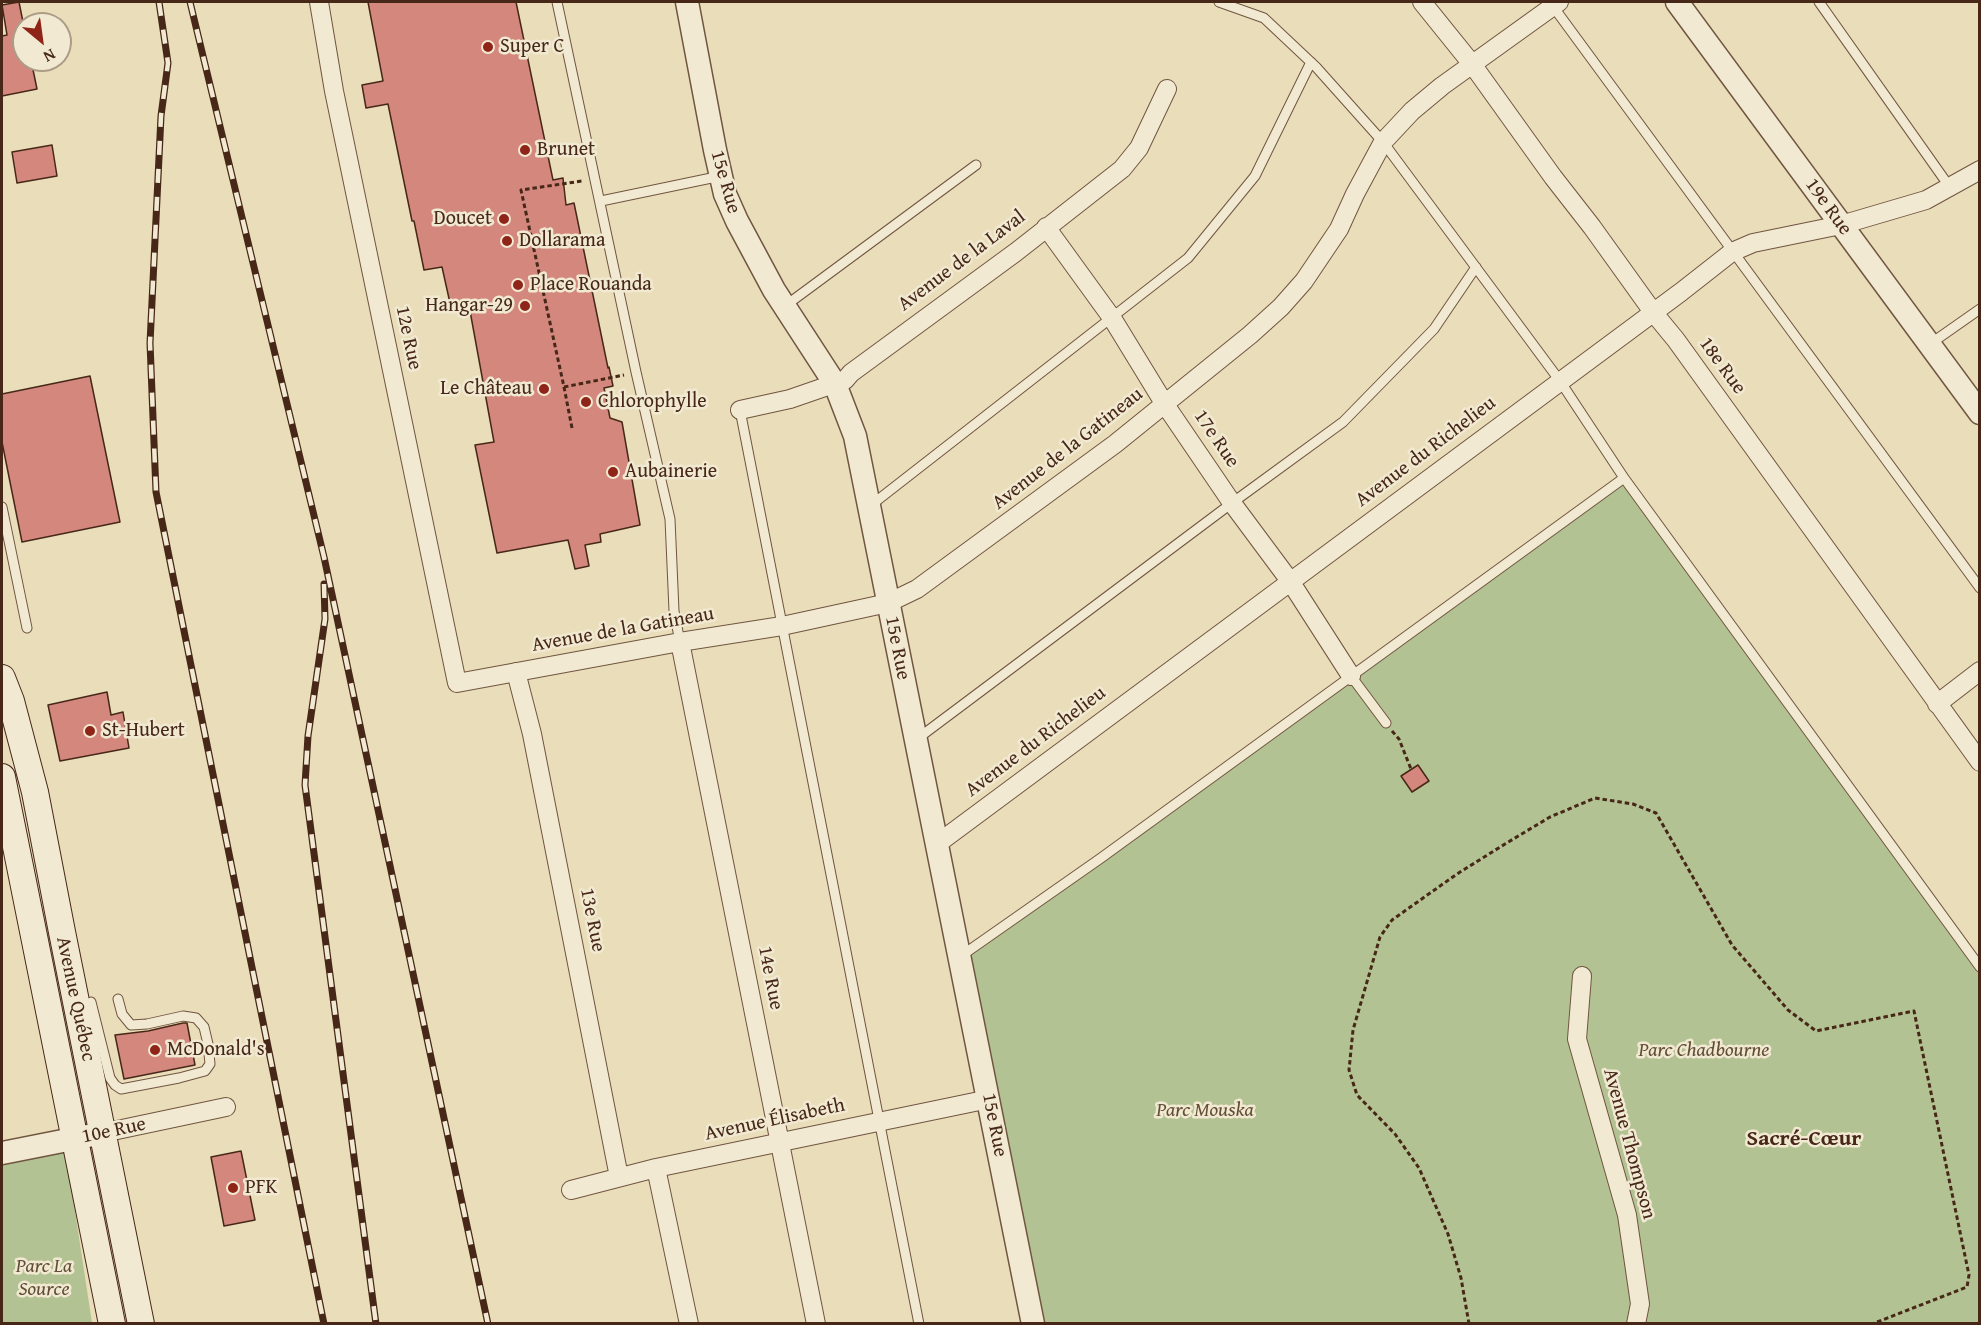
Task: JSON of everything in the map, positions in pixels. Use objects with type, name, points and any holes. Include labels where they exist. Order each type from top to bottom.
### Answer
[{"type":"main road","name":"Avenue Québec","points":[[2,678],[11,701],[35,792],[141,1323]]},
{"type":"main road","name":"Avenue Québec","points":[[2,777],[112,1323]]},
{"type":"street","name":"12e Rue","points":[[319,2],[334,91],[457,683]]},
{"type":"street","name":"15e Rue","points":[[687,2],[726,194],[737,221],[774,290],[835,384],[855,436],[1033,1323]]},
{"type":"street","name":"18e Rue","points":[[1422,2],[1472,64],[1653,312],[1676,340],[1980,762]]},
{"type":"street","name":"19e Rue","points":[[1677,2],[1929,345],[1978,406]]},
{"type":"street","name":"Avenue de la Gatineau","points":[[457,683],[680,642],[782,626],[888,603],[917,589],[1115,444],[1250,335],[1281,307],[1304,281],[1338,229],[1383,142],[1412,111],[1554,3]]},
{"type":"street","name":"Avenue de la Laval","points":[[740,411],[789,399],[845,380],[851,373],[1016,252],[1122,170],[1139,148],[1167,89]]},
{"type":"street","name":"Avenue du Richelieu","points":[[936,844],[1732,252],[1753,243],[1841,225],[1926,200],[1980,170]]},
{"type":"street","name":"17e Rue","points":[[1046,227],[1112,318],[1164,403],[1232,503],[1290,581],[1351,676]]},
{"type":"street","name":"14e Rue","points":[[680,642],[816,1323]]},
{"type":"street","points":[[1937,704],[1980,671]]},
{"type":"street","name":"13e Rue","points":[[516,672],[532,734],[619,1177]]},
{"type":"street","name":"Avenue Thompson","points":[[1582,976],[1577,1039],[1627,1215],[1640,1304],[1636,1323]]},
{"type":"street","name":"Avenue Élisabeth","points":[[572,1190],[656,1168],[989,1099]]},
{"type":"street","name":"10e Rue","points":[[2,1153],[226,1107]]},
{"type":"street","points":[[656,1168],[689,1323]]},
{"type":"lane","points":[[557,2],[636,372],[670,519],[674,611],[680,642]]},
{"type":"lane","points":[[1219,2],[1264,18],[1311,62],[1383,142],[1560,381],[1624,478],[1980,967]]},
{"type":"lane","points":[[1819,2],[1949,186]]},
{"type":"lane","points":[[1554,3],[1732,252],[1980,588]]},
{"type":"lane","points":[[869,507],[1188,258],[1255,176],[1311,62]]},
{"type":"lane","points":[[785,306],[976,165]]},
{"type":"lane","points":[[601,201],[721,176]]},
{"type":"lane","points":[[916,740],[1343,422],[1434,329],[1476,267]]},
{"type":"lane","points":[[1929,345],[1980,309]]},
{"type":"lane","points":[[740,411],[919,1323]]},
{"type":"lane","points":[[961,957],[1624,478]]},
{"type":"lane","points":[[2,507],[27,628]]},
{"type":"lane","points":[[1351,676],[1386,723]]},
{"type":"lane","points":[[91,1002],[110,1078],[121,1089],[144,1086],[205,1071],[210,1064],[208,1044],[204,1027],[196,1018],[183,1016],[131,1025],[122,1014],[118,999]]},
{"type":"path","points":[[572,428],[521,190],[596,179]]},
{"type":"path","points":[[564,387],[636,372]]},
{"type":"path","points":[[1399,739],[1411,769]]},
{"type":"path","points":[[1469,1323],[1461,1278],[1448,1234],[1419,1168],[1395,1134],[1357,1095],[1349,1070],[1353,1030],[1380,937],[1392,920],[1504,844],[1550,817],[1595,798],[1633,804],[1656,813],[1732,945],[1788,1010],[1816,1031],[1914,1011],[1969,1275],[1967,1287],[1872,1323]]},
{"type":"green space","points":[[1624,478],[1979,967],[1979,1323],[1033,1323],[961,957]]},
{"type":"green space","name":"Parc La Source","points":[[66,1152],[92,1323],[2,1324],[2,1162]]},
{"type":"building","points":[[19,2],[21,12],[12,12],[12,72],[33,72],[37,89],[2,96],[2,36],[7,35],[2,5]]},
{"type":"building","name":"Place Rouanda","points":[[368,2],[516,2],[553,180],[563,178],[566,205],[574,203],[613,386],[604,388],[610,418],[622,422],[640,525],[600,534],[601,542],[585,545],[589,566],[575,569],[568,540],[497,553],[475,445],[494,442],[468,300],[450,303],[442,267],[424,270],[388,104],[366,108],[362,85],[383,81]]},
{"type":"building","points":[[52,145],[57,176],[17,183],[12,152]]},
{"type":"building","points":[[90,376],[120,522],[22,542],[2,442],[2,394]]},
{"type":"building","name":"St-Hubert","points":[[107,692],[111,715],[123,712],[129,748],[60,761],[48,705]]},
{"type":"building","points":[[1418,765],[1429,781],[1412,792],[1401,776]]},
{"type":"building","name":"McDonald's","points":[[187,1023],[195,1065],[124,1079],[115,1035]]},
{"type":"building","name":"PFK","points":[[241,1151],[255,1220],[224,1226],[211,1157]]},
{"type":"railway","points":[[159,2],[168,63],[161,116],[150,343],[156,492],[324,1324]]},
{"type":"railway","points":[[190,2],[324,557],[488,1324]]},
{"type":"railway","points":[[324,584],[325,619],[308,736],[305,785],[376,1324]]},
{"type":"place","name":"Super C","points":[[488,47]]},
{"type":"place","name":"Brunet","points":[[525,150]]},
{"type":"place","name":"Doucet","points":[[504,219]]},
{"type":"place","name":"Dollarama","points":[[507,241]]},
{"type":"place","name":"Place Rouanda","points":[[518,285]]},
{"type":"place","name":"Hangar-29","points":[[525,306]]},
{"type":"place","name":"Le Château","points":[[544,389]]},
{"type":"place","name":"Chlorophylle","points":[[586,402]]},
{"type":"place","name":"Aubainerie","points":[[613,472]]},
{"type":"place","name":"St-Hubert","points":[[90,731]]},
{"type":"place","name":"McDonald's","points":[[155,1050]]},
{"type":"place","name":"PFK","points":[[233,1188]]},
{"type":"district","name":"Sacré-Cœur","points":[[1804,1139]]},
{"type":"park label","name":"Parc Chadbourne","points":[[1704,1051]]},
{"type":"park label","name":"Parc Mouska","points":[[1205,1111]]}]
